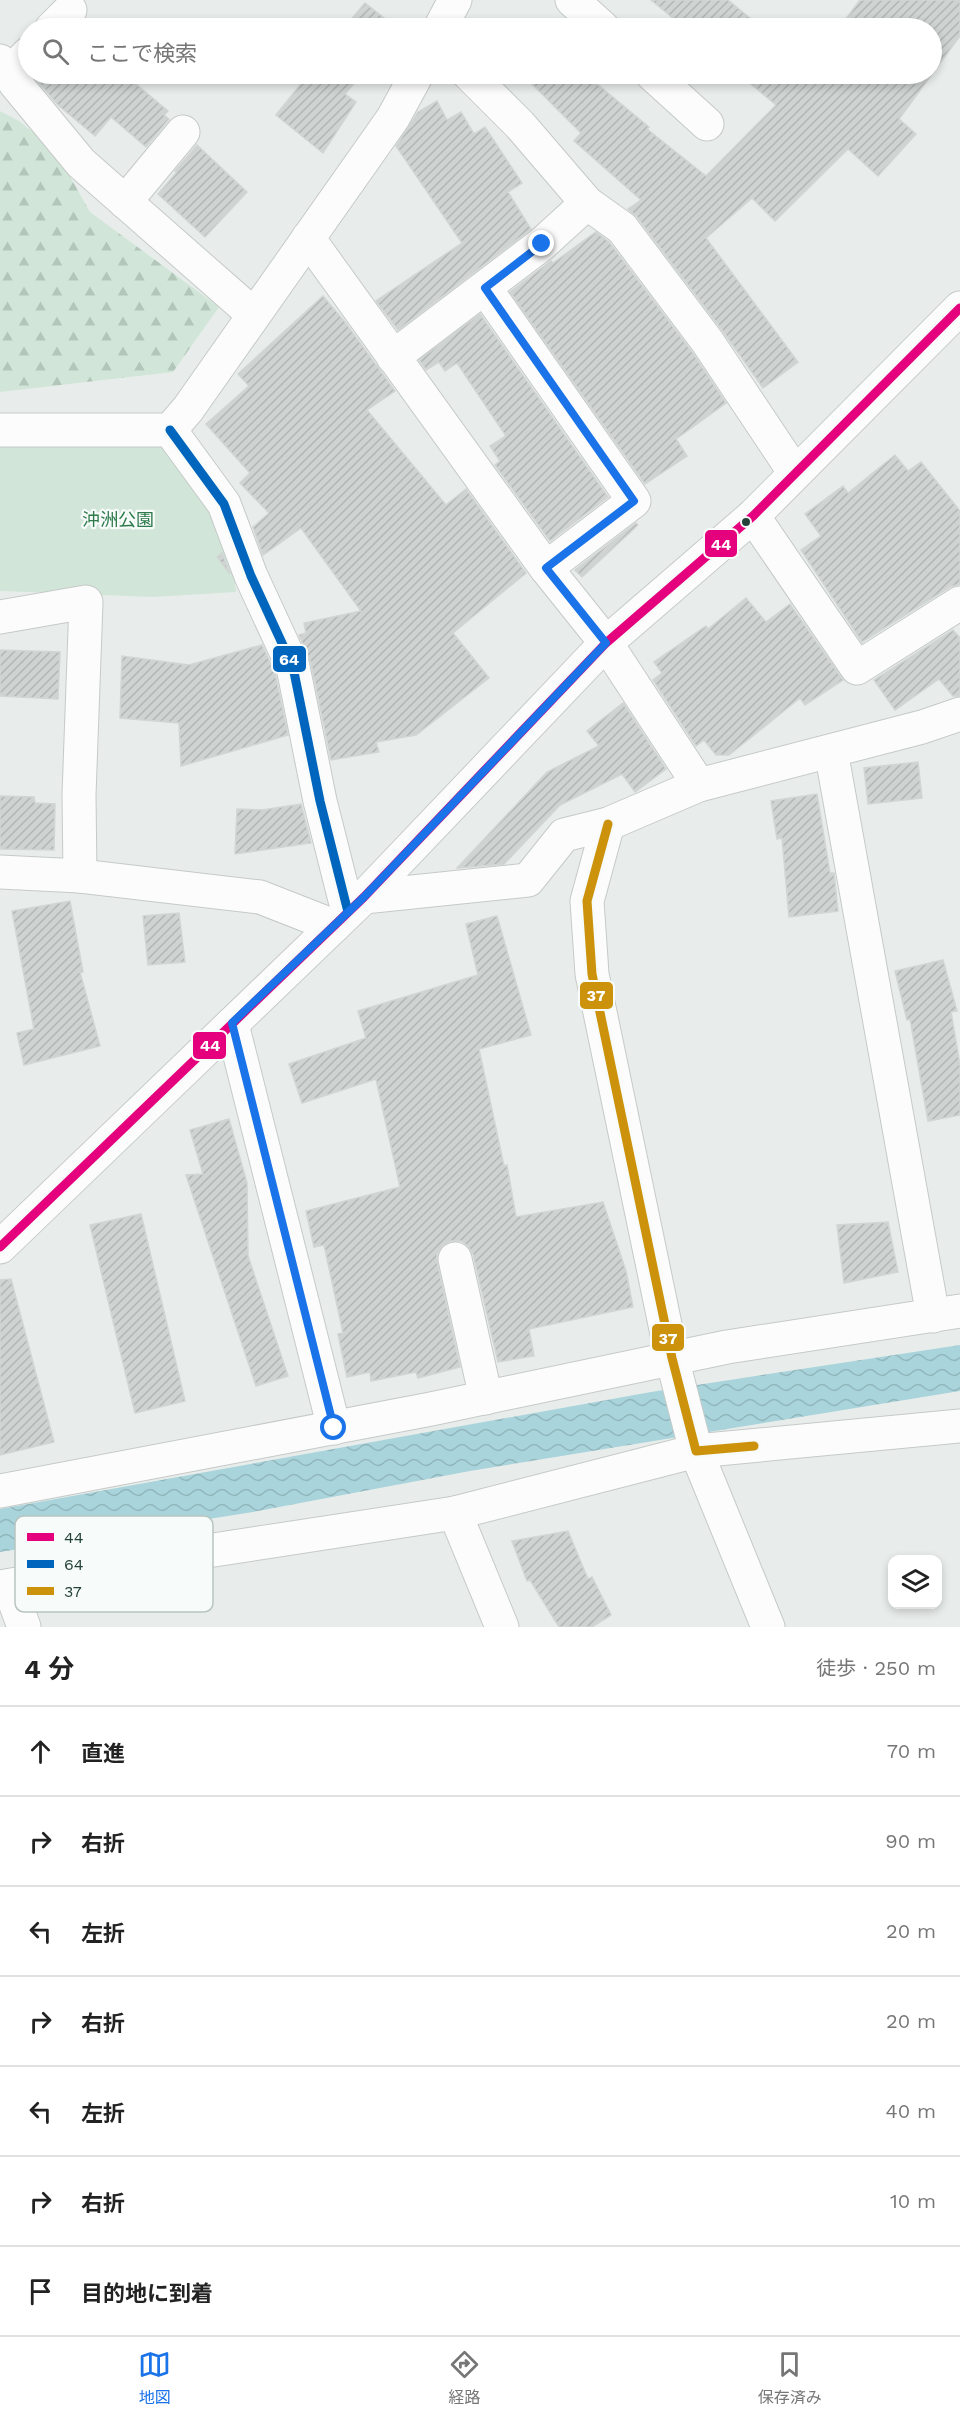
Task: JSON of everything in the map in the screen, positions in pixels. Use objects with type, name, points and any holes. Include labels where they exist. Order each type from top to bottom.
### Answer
[{"type":"street","points":[[445,18],[455,0]]},
{"type":"street","points":[[572,0],[592,18]]},
{"type":"street","points":[[26,84],[81,163],[254,315]]},
{"type":"street","points":[[0,430],[170,430],[188,409],[393,118],[412,84]]},
{"type":"street","points":[[479,84],[520,125],[587,203],[622,228],[707,341],[795,473]]},
{"type":"street","points":[[663,84],[707,124]]},
{"type":"street","points":[[124,202],[183,132]]},
{"type":"street","points":[[393,357],[542,244],[587,203]]},
{"type":"street","points":[[308,237],[546,568],[606,643],[699,785]]},
{"type":"street","points":[[485,288],[634,501],[546,568]]},
{"type":"street","points":[[0,1247],[348,912],[606,643],[753,516],[960,308]]},
{"type":"street","points":[[170,430],[224,504],[251,576],[293,667],[320,801],[348,912]]},
{"type":"street","points":[[753,516],[857,668],[960,603]]},
{"type":"street","points":[[0,616],[86,602],[79,795],[80,876]]},
{"type":"street","points":[[0,872],[80,876],[261,897],[348,912],[528,880],[564,835],[608,824],[699,785],[831,751],[960,714]]},
{"type":"street","points":[[0,1491],[486,1398],[727,1347],[946,1313],[831,751]]},
{"type":"street","points":[[608,824],[586,902],[592,974],[672,1359],[696,1451],[768,1627]]},
{"type":"street","points":[[232,1023],[334,1428]]},
{"type":"street","points":[[455,1259],[486,1398]]},
{"type":"street","points":[[213,1550],[454,1513],[696,1451],[960,1426]]},
{"type":"street","points":[[454,1513],[502,1627]]},
{"type":"street","points":[[4,1587],[15,1609]]},
{"type":"street","points":[[16,1612],[24,1627]]},
{"type":"green space","points":[[0,111],[19,121],[55,150],[90,212],[219,307],[173,372],[0,392]]},
{"type":"green space","name":"沖洲公園","points":[[142,442],[167,447],[226,509],[236,592],[153,597],[0,591],[0,447],[65,447]]},
{"type":"water","points":[[960,1345],[960,1391],[470,1471],[213,1518],[213,1516],[15,1516],[15,1550],[0,1552],[0,1509],[651,1392]]},
{"type":"building","points":[[651,0],[728,0],[750,18],[673,18]]},
{"type":"building","points":[[860,0],[960,0],[960,36],[942,60],[942,18],[846,18]]},
{"type":"building","points":[[365,3],[384,18],[352,18]]},
{"type":"building","points":[[40,84],[136,84],[168,111],[164,115],[169,119],[146,147],[111,117],[95,136],[58,105]]},
{"type":"building","points":[[301,84],[354,84],[345,94],[356,102],[323,153],[276,115]]},
{"type":"building","points":[[532,84],[597,84],[649,127],[647,129],[706,176],[776,105],[751,84],[925,84],[899,119],[916,134],[878,176],[848,149],[775,221],[752,198],[706,238],[798,362],[763,388],[637,217],[628,209],[641,200],[574,141],[581,133]]},
{"type":"building","points":[[437,101],[447,120],[461,112],[474,134],[485,127],[522,183],[508,192],[531,229],[398,330],[376,301],[462,243],[396,146],[418,112]]},
{"type":"building","points":[[197,145],[247,192],[205,237],[158,194]]},
{"type":"building","points":[[596,232],[609,242],[692,352],[726,403],[676,439],[687,456],[645,484],[510,292],[551,261],[553,263]]},
{"type":"building","points":[[323,296],[345,322],[395,391],[367,410],[446,505],[466,489],[526,573],[453,633],[489,678],[416,735],[376,742],[379,752],[331,760],[311,663],[299,635],[306,633],[304,623],[361,611],[301,528],[263,555],[253,527],[269,513],[240,483],[250,473],[206,424],[249,386],[238,374]]},
{"type":"building","points":[[480,314],[608,497],[550,541],[495,465],[500,461],[490,446],[506,436],[457,363],[445,371],[439,362],[426,370],[419,360]]},
{"type":"building","points":[[895,455],[908,471],[921,462],[960,511],[960,584],[950,587],[862,642],[801,550],[821,536],[805,514],[843,486],[848,493]]},
{"type":"building","points":[[636,523],[638,525],[582,577],[575,570]]},
{"type":"building","points":[[222,553],[230,574],[217,557]]},
{"type":"building","points":[[746,598],[766,622],[790,604],[843,680],[805,705],[800,698],[729,755],[716,755],[704,740],[696,746],[653,680],[662,673],[654,662],[706,626],[708,629]]},
{"type":"building","points":[[953,630],[960,638],[960,696],[953,696],[939,679],[895,710],[874,680]]},
{"type":"building","points":[[262,645],[275,673],[288,735],[181,766],[179,723],[120,718],[122,656],[189,665]]},
{"type":"building","points":[[0,650],[60,652],[58,699],[0,696]]},
{"type":"building","points":[[623,703],[666,769],[635,792],[622,774],[560,805],[504,864],[457,868],[547,772],[599,746],[587,731]]},
{"type":"building","points":[[918,762],[922,798],[868,804],[864,768]]},
{"type":"building","points":[[817,794],[830,873],[834,873],[838,911],[789,917],[782,838],[777,839],[771,801]]},
{"type":"building","points":[[0,796],[34,797],[35,803],[55,804],[54,850],[0,849]]},
{"type":"building","points":[[301,804],[311,843],[235,854],[237,809],[262,810]]},
{"type":"building","points":[[70,901],[83,972],[80,972],[100,1046],[24,1065],[17,1033],[34,1029],[12,911]]},
{"type":"building","points":[[179,913],[185,962],[148,965],[143,916]]},
{"type":"building","points":[[497,916],[531,1035],[479,1049],[504,1166],[507,1165],[516,1217],[603,1202],[626,1271],[633,1307],[529,1329],[534,1356],[498,1362],[473,1254],[461,1241],[450,1241],[443,1245],[437,1253],[437,1262],[460,1367],[418,1378],[416,1372],[371,1381],[370,1372],[347,1377],[338,1334],[343,1333],[324,1245],[314,1247],[306,1211],[400,1187],[376,1079],[302,1103],[289,1064],[366,1038],[358,1011],[478,975],[466,924]]},
{"type":"building","points":[[943,960],[957,1011],[951,1012],[960,1065],[960,1115],[928,1121],[910,1019],[907,1020],[895,971]]},
{"type":"building","points":[[229,1119],[247,1183],[248,1256],[288,1376],[256,1386],[186,1175],[203,1174],[190,1130]]},
{"type":"building","points":[[141,1214],[185,1401],[135,1413],[90,1225]]},
{"type":"building","points":[[888,1222],[898,1272],[844,1283],[837,1225]]},
{"type":"building","points":[[11,1279],[54,1442],[0,1455],[0,1280]]},
{"type":"building","points":[[568,1531],[588,1579],[592,1577],[611,1615],[592,1627],[559,1627],[530,1580],[527,1581],[512,1541]]},
{"type":"transit line","name":"44","points":[[0,1247],[364,897],[606,643],[753,516],[960,308]]},
{"type":"transit line","name":"64","points":[[170,430],[224,504],[251,576],[293,667],[320,801],[348,912]]},
{"type":"transit line","name":"37","points":[[608,824],[587,901],[592,974],[672,1358],[696,1451],[754,1446]]},
{"type":"route","points":[[334,1428],[232,1023],[364,897],[606,643],[546,568],[634,501],[485,288],[542,244]]}]
